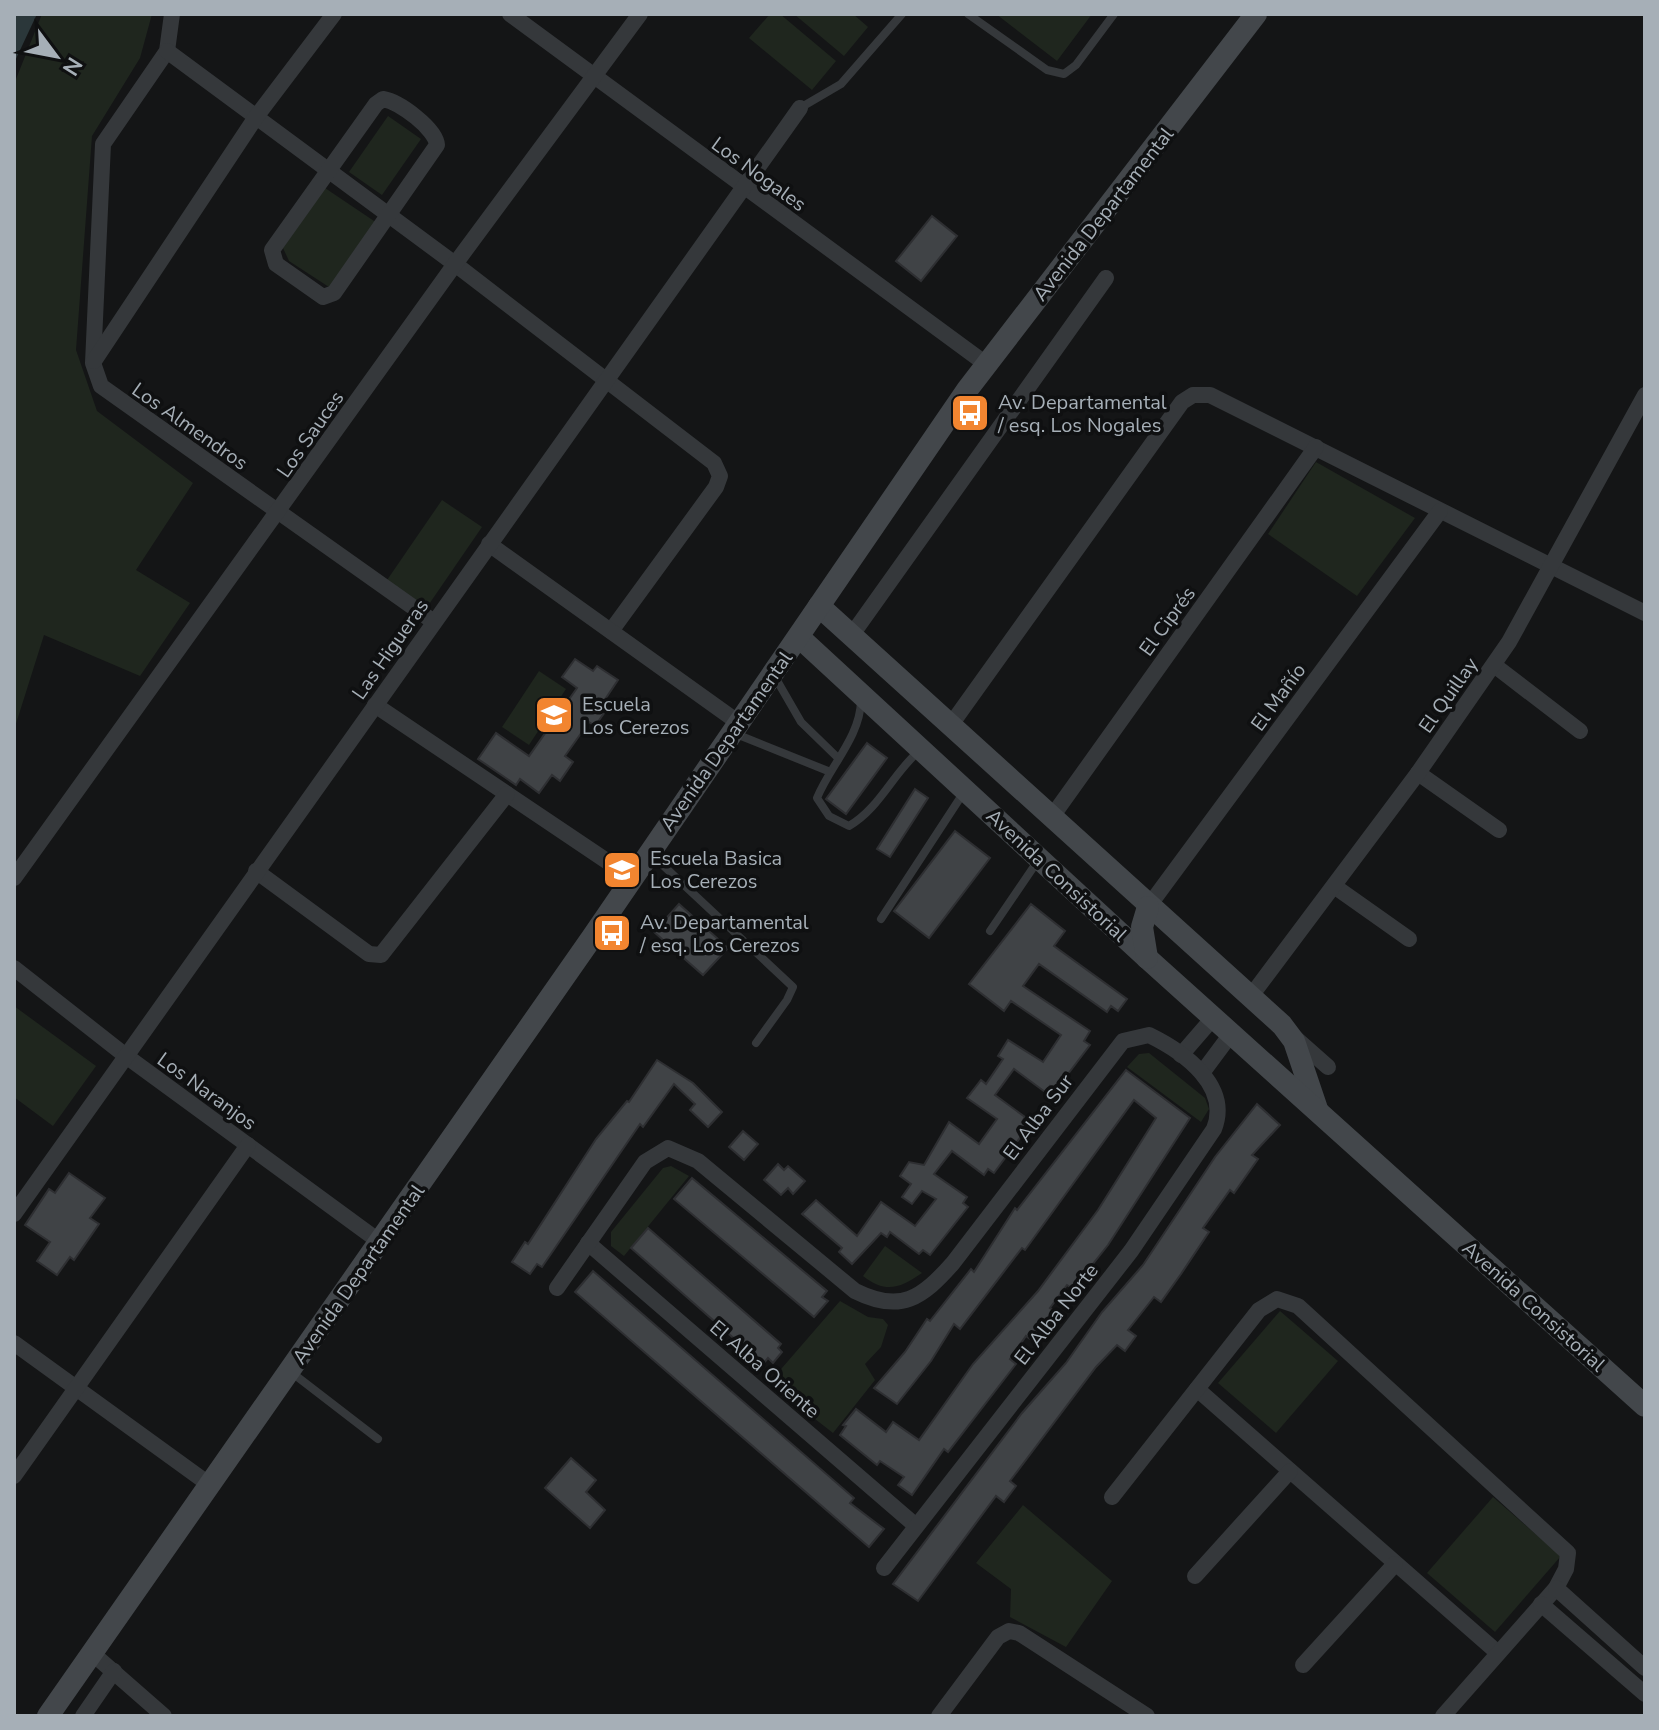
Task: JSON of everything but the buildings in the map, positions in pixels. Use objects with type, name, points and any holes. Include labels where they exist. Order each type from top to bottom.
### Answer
[{"type":"street","points":[[93,363],[103,144],[167,51],[172,14]]},
{"type":"street","points":[[93,363],[256,117],[334,14]]},
{"type":"street","name":"Los Nogales","points":[[510,14],[986,364]]},
{"type":"street","name":"Los Sauces","points":[[14,878],[455,264],[640,14]]},
{"type":"street","name":"Avenida Departamental","points":[[48,1716],[290,1372],[986,364],[1250,16]]},
{"type":"street","points":[[167,51],[455,264],[714,463],[720,476],[716,487],[611,631]]},
{"type":"street","points":[[383,99],[393,101],[433,133],[437,141],[436,149],[387,216],[331,296],[319,296],[273,260],[272,250],[376,104],[383,99]]},
{"type":"street","name":"Las Higueras","points":[[14,1214],[800,108]]},
{"type":"street","points":[[851,636],[1106,278]]},
{"type":"street","name":"Los Almendros","points":[[93,363],[101,386],[109,394],[434,622]]},
{"type":"street","points":[[950,726],[1182,402],[1193,395],[1210,395],[1645,613]]},
{"type":"street","name":"El Quillay","points":[[1251,996],[1418,773],[1494,665],[1554,567],[1645,395]]},
{"type":"street","name":"El Ciprés","points":[[1051,818],[1316,447]]},
{"type":"street","name":"El Mañío","points":[[1148,907],[1440,511]]},
{"type":"street","points":[[489,544],[611,631],[735,728]]},
{"type":"street","name":"Avenida Consistorial","points":[[819,606],[1328,1067]]},
{"type":"street","name":"Avenida Consistorial","points":[[799,637],[1213,1018],[1645,1406]]},
{"type":"street","points":[[1494,665],[1580,731]]},
{"type":"street","points":[[862,695],[865,679],[877,668],[885,667]]},
{"type":"street","points":[[375,705],[632,878]]},
{"type":"street","points":[[1418,773],[1499,830]]},
{"type":"street","points":[[256,871],[369,954],[377,956],[385,953],[507,794]]},
{"type":"street","points":[[1334,886],[1409,939]]},
{"type":"street","points":[[1147,958],[1142,938],[1148,907]]},
{"type":"street","name":"Los Naranjos","points":[[14,968],[126,1056],[380,1242]]},
{"type":"street","points":[[1181,1055],[1213,1018]]},
{"type":"street","name":"Avenida Consistorial","points":[[1289,1033],[1300,1056],[1317,1110]]},
{"type":"street","points":[[1202,1073],[1231,1034]]},
{"type":"street","name":"El Alba Sur","points":[[588,1243],[645,1162],[656,1152],[668,1148],[679,1150],[698,1161],[855,1291],[874,1300],[908,1301],[925,1291],[953,1263],[1123,1041],[1149,1035],[1181,1055]]},
{"type":"street","name":"El Alba Norte","points":[[884,1568],[1131,1251],[1214,1129],[1220,1113],[1219,1098],[1202,1073],[1181,1055]]},
{"type":"street","points":[[1265,1064],[1282,1069],[1300,1056]]},
{"type":"street","points":[[14,1476],[248,1145]]},
{"type":"street","points":[[557,1288],[588,1243]]},
{"type":"street","name":"El Alba Oriente","points":[[588,1243],[915,1525]]},
{"type":"street","points":[[1112,1497],[1259,1310],[1277,1299],[1298,1306],[1568,1553],[1566,1569],[1556,1588],[1443,1716]]},
{"type":"street","points":[[14,1343],[210,1485]]},
{"type":"street","points":[[1197,1389],[1498,1653]]},
{"type":"street","points":[[1195,1576],[1290,1471]]},
{"type":"street","points":[[1303,1665],[1395,1564]]},
{"type":"street","points":[[1556,1588],[1645,1668]]},
{"type":"street","points":[[1541,1604],[1645,1694]]},
{"type":"street","points":[[939,1716],[998,1637],[1009,1631],[1019,1633],[1147,1716]]},
{"type":"street","points":[[92,1653],[164,1716]]},
{"type":"street","points":[[83,1716],[114,1671]]},
{"type":"lane","points":[[800,108],[841,84],[902,14]]},
{"type":"lane","points":[[968,14],[1047,70],[1064,74],[1076,65],[1114,14]]},
{"type":"lane","points":[[773,673],[801,722],[838,758]]},
{"type":"lane","points":[[862,695],[861,714],[828,771],[817,798],[829,816],[849,826],[869,814],[900,767],[921,749]]},
{"type":"lane","points":[[735,728],[828,771]]},
{"type":"lane","points":[[881,919],[965,790]]},
{"type":"lane","points":[[649,853],[793,987],[756,1043]]},
{"type":"lane","points":[[990,931],[1039,858]]},
{"type":"lane","points":[[290,1372],[378,1439]]},
{"type":"shaded area","points":[[14,14],[37,14],[14,63]]},
{"type":"shaded area","points":[[42,14],[152,14],[140,58],[92,136],[76,350],[97,411],[193,483],[136,570],[190,603],[140,676],[44,635],[14,730],[14,84]]},
{"type":"shaded area","points":[[770,14],[780,14],[836,61],[812,90],[749,38]]},
{"type":"shaded area","points":[[794,14],[853,14],[868,27],[844,56]]},
{"type":"shaded area","points":[[996,14],[1092,14],[1057,61]]},
{"type":"shaded area","points":[[388,116],[421,139],[382,195],[349,172]]},
{"type":"shaded area","points":[[325,188],[377,223],[332,289],[289,261],[283,248]]},
{"type":"shaded area","points":[[1316,462],[1415,518],[1357,596],[1268,534]]},
{"type":"shaded area","points":[[442,500],[482,527],[425,610],[385,583]]},
{"type":"shaded area","points":[[539,671],[566,689],[529,745],[502,727]]},
{"type":"shaded area","points":[[14,1006],[96,1066],[53,1126],[14,1097]]},
{"type":"shaded area","points":[[1149,1053],[1205,1098],[1209,1109],[1201,1122],[1127,1067],[1139,1054]]},
{"type":"shaded area","points":[[671,1166],[689,1176],[624,1256],[611,1246],[611,1232],[663,1168]]},
{"type":"shaded area","points":[[885,1246],[922,1273],[893,1287],[871,1282],[863,1276]]},
{"type":"shaded area","points":[[840,1301],[868,1317],[883,1319],[888,1325],[881,1347],[865,1364],[875,1380],[833,1433],[769,1383]]},
{"type":"shaded area","points":[[1280,1311],[1338,1361],[1276,1433],[1218,1383]]},
{"type":"shaded area","points":[[1493,1497],[1561,1556],[1495,1632],[1427,1573]]},
{"type":"shaded area","points":[[1023,1505],[1112,1581],[1066,1647],[1010,1617],[1011,1589],[976,1563]]},
{"type":"place","name":"Av. Departamental / esq. Los Nogales","points":[[970,413]]},
{"type":"place","name":"Escuela Los Cerezos","points":[[554,715]]},
{"type":"place","name":"Escuela Basica Los Cerezos","points":[[622,870]]},
{"type":"place","name":"Av. Departamental / esq. Los Cerezos","points":[[612,933]]}]
